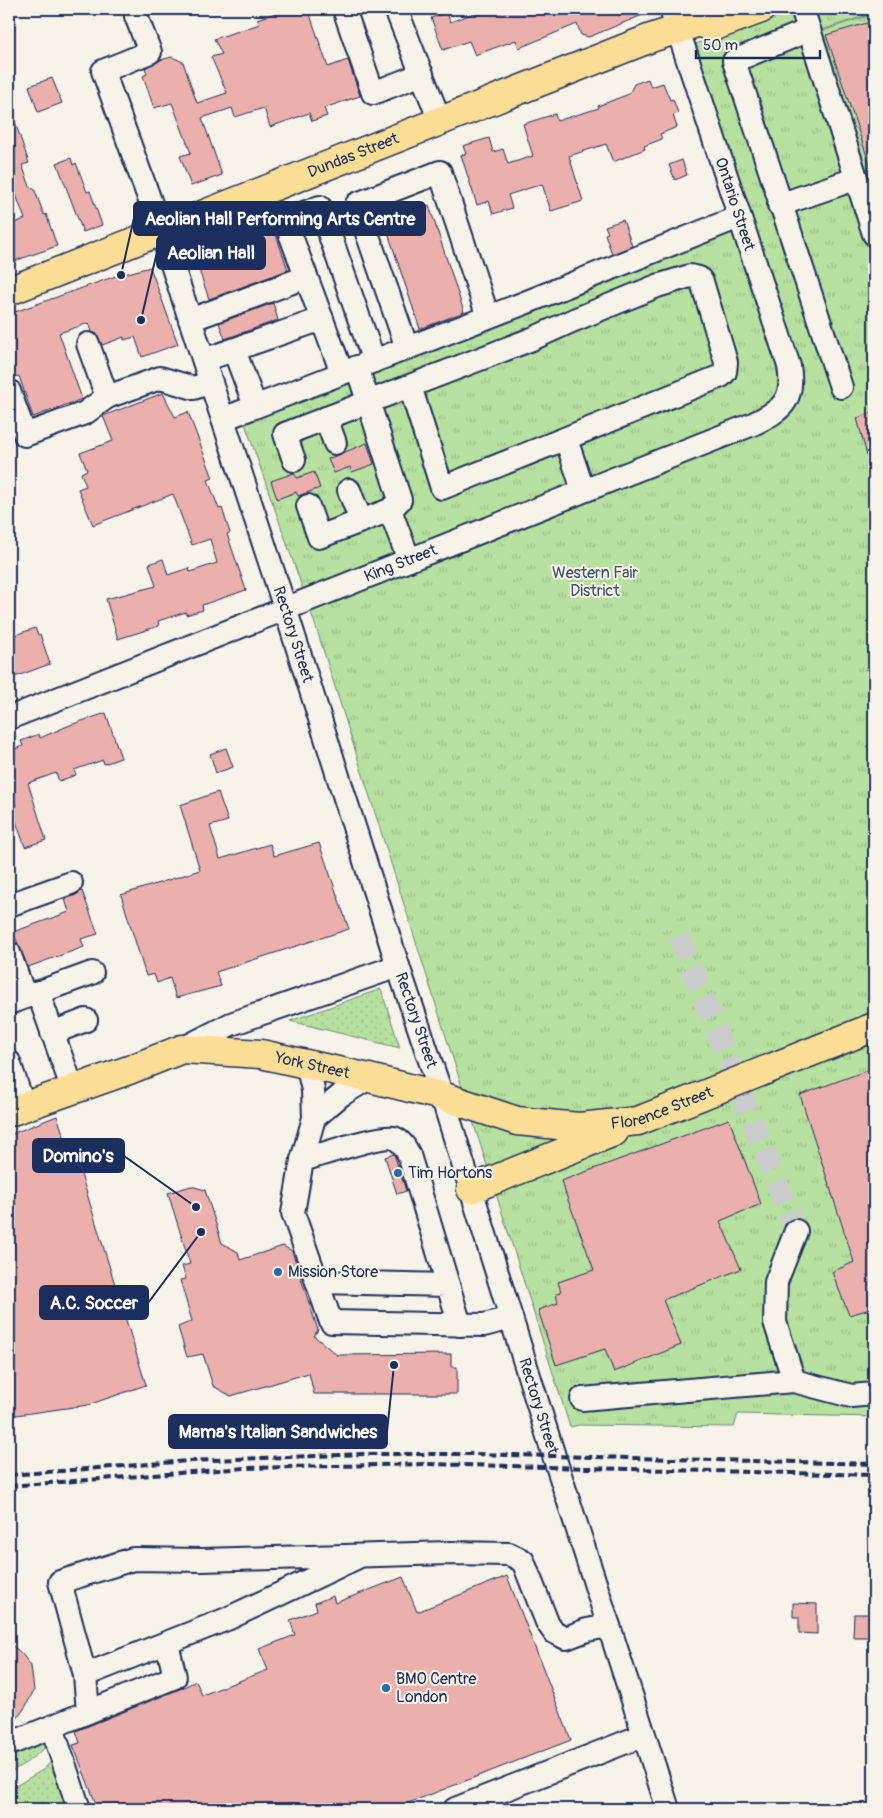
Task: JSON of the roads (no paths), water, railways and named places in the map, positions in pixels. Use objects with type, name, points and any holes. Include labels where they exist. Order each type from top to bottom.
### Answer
[{"type":"main road","name":"Dundas Street","points":[[9,291],[651,38],[690,17],[712,27],[760,9]]},
{"type":"main road","name":"Florence Street","points":[[442,1096],[517,1122],[579,1127],[638,1121],[874,1027]]},
{"type":"main road","name":"York Street","points":[[16,1110],[182,1049],[261,1054],[442,1096]]},
{"type":"main road","points":[[471,1189],[604,1137],[638,1121]]},
{"type":"street","points":[[344,9],[373,93],[422,74]]},
{"type":"street","points":[[396,9],[440,121]]},
{"type":"street","name":"Rectory Street","points":[[136,16],[150,52],[104,71],[161,231],[285,608],[668,1809]]},
{"type":"street","name":"Ontario Street","points":[[690,17],[739,217],[788,366],[791,384],[786,401]]},
{"type":"street","points":[[841,387],[734,61],[806,22],[874,234]]},
{"type":"street","points":[[407,348],[357,204],[440,172],[488,317]]},
{"type":"street","points":[[780,205],[856,179]]},
{"type":"street","points":[[308,506],[319,537],[390,510],[400,500],[358,367],[320,207],[285,220],[322,319],[358,367]]},
{"type":"street","points":[[223,419],[522,304],[739,217]]},
{"type":"street","points":[[294,460],[285,434],[532,339],[658,286],[690,276],[699,278],[702,282],[726,358],[726,368],[723,374],[442,488],[410,386]]},
{"type":"street","points":[[190,320],[306,277]]},
{"type":"street","points":[[522,304],[532,339]]},
{"type":"street","points":[[204,360],[322,319]]},
{"type":"street","points":[[88,344],[107,397]]},
{"type":"street","points":[[234,350],[255,406]]},
{"type":"street","points":[[9,391],[25,434],[85,413],[107,397],[160,378],[194,388],[211,382]]},
{"type":"street","name":"King Street","points":[[9,718],[753,424],[773,414],[786,401]]},
{"type":"street","points":[[326,418],[335,443]]},
{"type":"street","points":[[566,439],[583,490]]},
{"type":"street","points":[[349,490],[360,521]]},
{"type":"street","points":[[390,510],[409,560]]},
{"type":"street","points":[[9,905],[72,883]]},
{"type":"street","points":[[9,953],[24,997],[52,1033],[74,1090]]},
{"type":"street","name":"York Street","points":[[182,1049],[232,1024],[398,966]]},
{"type":"street","points":[[24,997],[92,973]]},
{"type":"street","points":[[52,1033],[86,1020]]},
{"type":"street","points":[[9,1062],[16,1110]]},
{"type":"street","points":[[306,1064],[313,1090],[314,1118],[302,1160],[293,1213],[331,1322],[484,1325],[511,1318]]},
{"type":"street","points":[[314,1118],[369,1078]]},
{"type":"street","points":[[302,1160],[378,1139],[393,1138],[404,1146],[409,1155],[460,1324]]},
{"type":"street","points":[[794,1381],[775,1322],[776,1282],[796,1231]]},
{"type":"street","points":[[318,1282],[448,1285]]},
{"type":"street","points":[[582,1399],[794,1381],[851,1396],[874,1394]]},
{"type":"street","points":[[88,1712],[85,1676],[60,1582],[133,1559],[509,1554],[523,1561],[546,1622],[554,1632],[566,1638],[587,1630],[609,1626]]},
{"type":"street","points":[[85,1676],[227,1619],[360,1556]]},
{"type":"street","points":[[9,1744],[175,1677],[167,1643]]},
{"type":"street","points":[[52,1727],[80,1809]]},
{"type":"street","points":[[455,1809],[644,1735]]},
{"type":"tunnel","points":[[679,936],[796,1231]]},
{"type":"railway","points":[[9,1475],[188,1461],[364,1454],[472,1454],[874,1464]]},
{"type":"railway","points":[[9,1486],[245,1468],[426,1464],[874,1475]]},
{"type":"place","name":"Aeolian Hall Performing Arts Centre","points":[[121,275]]},
{"type":"place","name":"Aeolian Hall","points":[[141,320]]},
{"type":"place","name":"Tim Hortons","points":[[398,1173]]},
{"type":"place","name":"Domino's","points":[[196,1207]]},
{"type":"place","name":"A.C. Soccer","points":[[201,1232]]},
{"type":"place","name":"Mission Store","points":[[278,1272]]},
{"type":"place","name":"Mama's Italian Sandwiches","points":[[394,1365]]},
{"type":"place","name":"BMO Centre London","points":[[386,1688]]},
{"type":"park label","name":"Western Fair District","points":[[595,582]]}]
